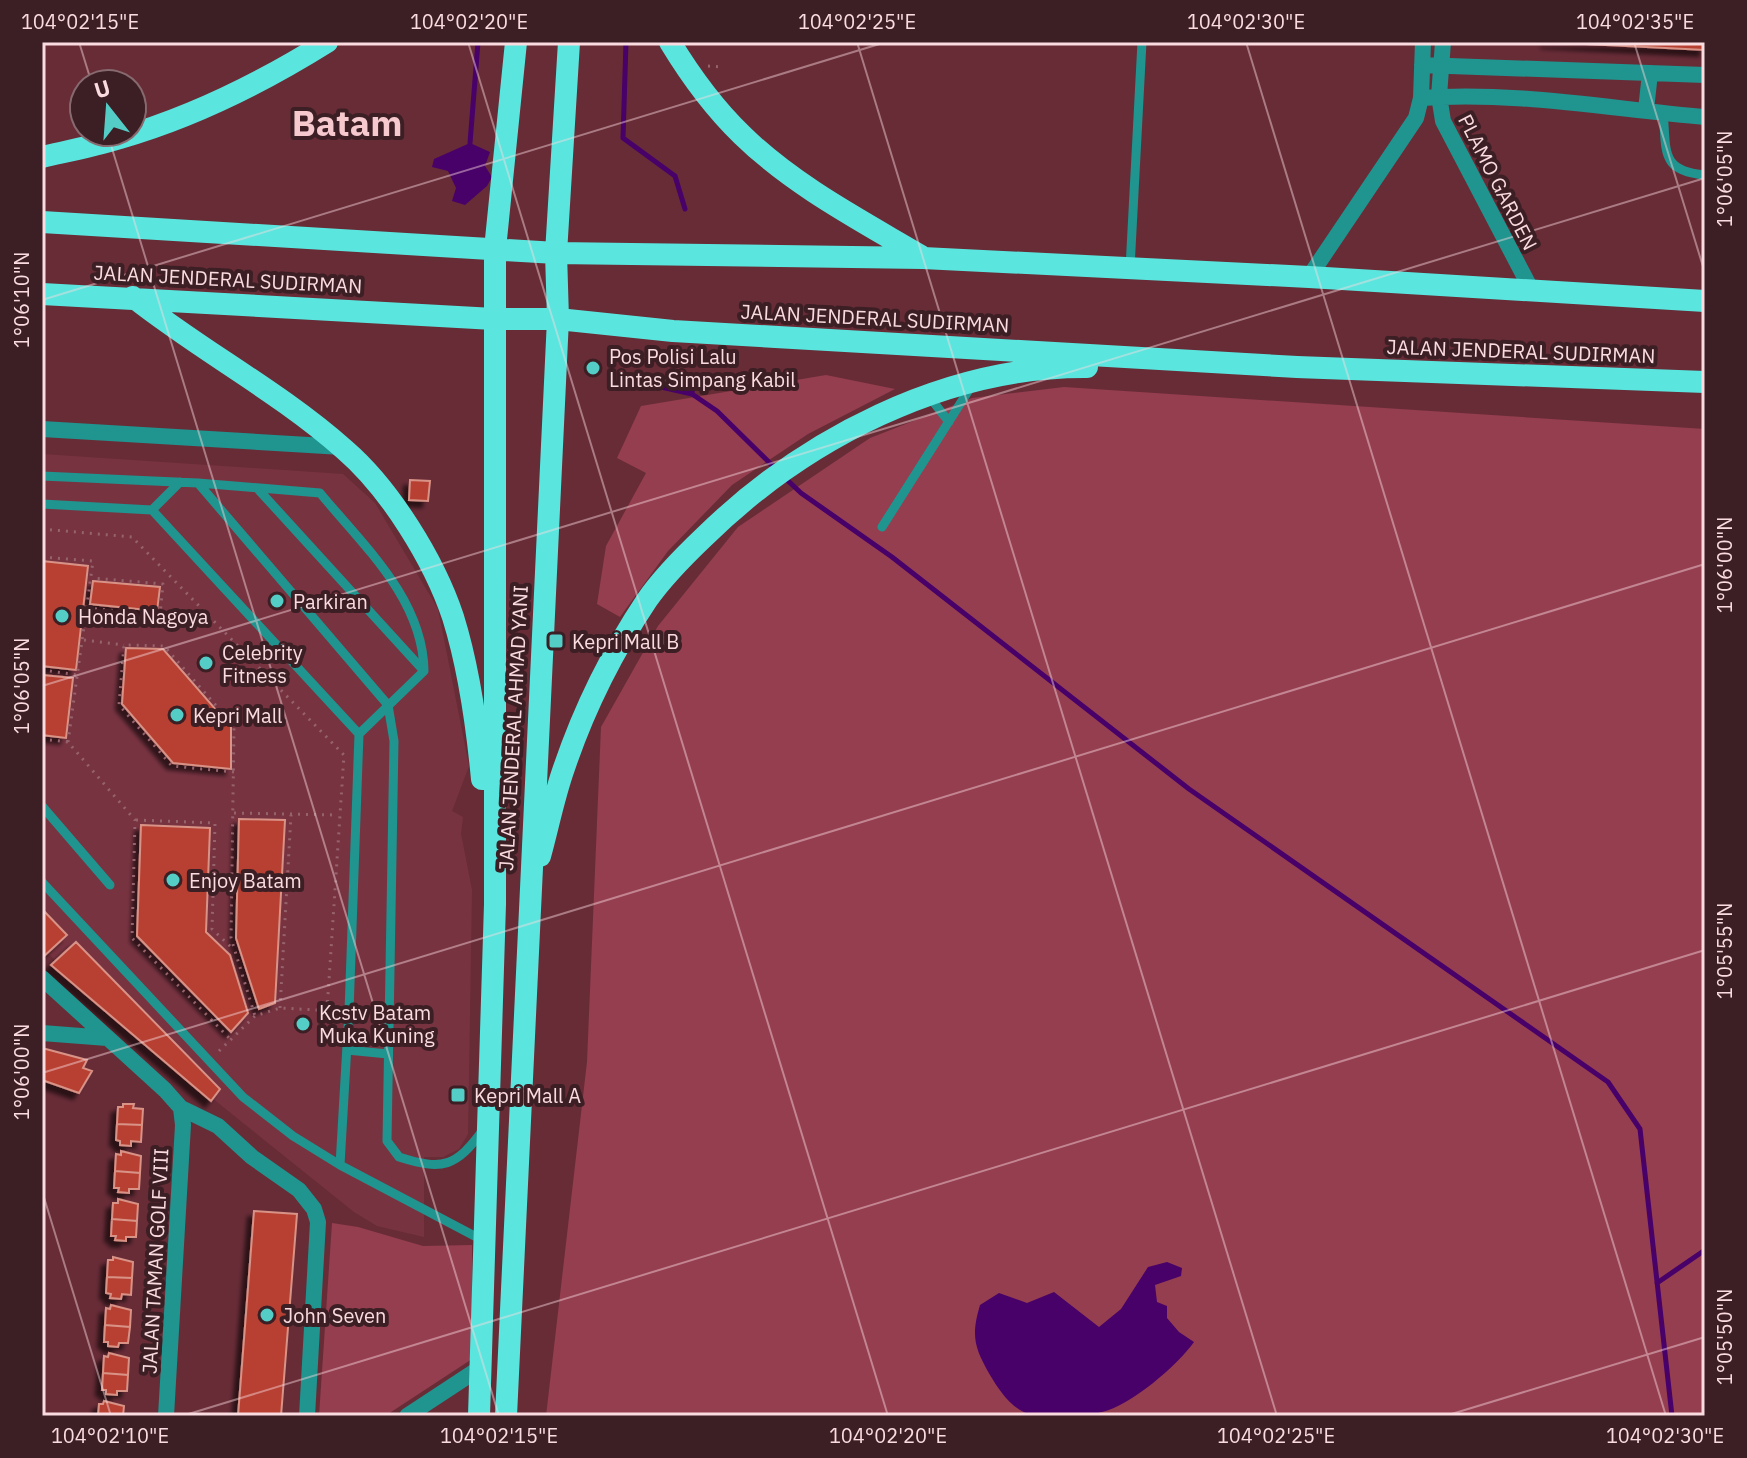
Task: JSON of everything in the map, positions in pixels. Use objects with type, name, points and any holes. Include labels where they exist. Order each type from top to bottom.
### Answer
[{"type":"highway","points":[[42,157],[122,138],[189,113],[260,82],[327,42]]},
{"type":"highway","name":"JALAN JENDERAL AHMAD YANI","points":[[479,1416],[495,904],[495,249],[516,42]]},
{"type":"highway","name":"JALAN JENDERAL AHMAD YANI","points":[[506,1416],[558,319],[556,253],[569,42]]},
{"type":"highway","points":[[670,42],[683,64],[719,109],[752,144],[828,201],[923,258]]},
{"type":"highway","points":[[42,222],[556,253],[923,258],[1705,301]]},
{"type":"highway","name":"JALAN JENDERAL SUDIRMAN","points":[[42,294],[494,319],[558,319],[673,331],[1297,367],[1705,382]]},
{"type":"highway","points":[[133,297],[260,385],[342,447],[396,507],[430,566],[453,616],[481,759],[495,904]]},
{"type":"highway","points":[[529,897],[563,770],[599,685],[622,641],[648,598],[681,559],[735,506],[765,482],[868,421],[928,395],[1016,372],[1081,367],[1297,367]]},
{"type":"highway","points":[[490,1035],[524,1035]]},
{"type":"street","points":[[1309,277],[1416,118],[1421,98],[1423,42]]},
{"type":"street","name":"PLAMO GARDEN","points":[[1443,42],[1439,96],[1443,121],[1532,291]]},
{"type":"street","points":[[1422,65],[1705,75]]},
{"type":"street","points":[[1479,97],[1483,67]]},
{"type":"street","points":[[1650,73],[1654,111]]},
{"type":"street","points":[[1421,98],[1479,97],[1705,117]]},
{"type":"street","points":[[42,429],[342,447]]},
{"type":"street","points":[[42,978],[181,1108],[218,1126],[252,1157],[299,1190],[314,1209],[318,1222],[307,1416]]},
{"type":"street","points":[[42,1033],[107,1038]]},
{"type":"street","name":"JALAN TAMAN GOLF VIII","points":[[166,1416],[183,1125],[181,1108]]},
{"type":"street","points":[[407,1416],[480,1368]]},
{"type":"lane","points":[[1130,268],[1142,42]]},
{"type":"lane","points":[[1654,111],[1672,164],[1683,173],[1705,175]]},
{"type":"lane","points":[[882,527],[974,382]]},
{"type":"lane","points":[[928,395],[949,422]]},
{"type":"lane","points":[[42,476],[198,483],[320,493],[391,579],[413,620],[422,648],[424,671]]},
{"type":"lane","points":[[152,510],[180,482]]},
{"type":"lane","points":[[198,483],[388,705],[394,741],[386,1134],[391,1148],[399,1157],[430,1164],[455,1161],[466,1154],[487,1124]]},
{"type":"lane","points":[[257,488],[424,671]]},
{"type":"lane","points":[[42,504],[152,510],[359,734]]},
{"type":"lane","points":[[340,1165],[359,734],[424,671]]},
{"type":"lane","points":[[42,806],[110,885]]},
{"type":"lane","points":[[42,882],[243,1097],[293,1136],[340,1165],[484,1241]]},
{"type":"lane","points":[[347,1050],[388,1054]]},
{"type":"path","points":[[42,529],[132,537],[344,755],[327,1010]]},
{"type":"path","points":[[42,557],[93,561],[68,742]]},
{"type":"path","points":[[87,608],[160,615],[163,584],[91,578]]},
{"type":"path","points":[[83,640],[164,646],[234,726],[231,938],[255,1016]]},
{"type":"path","points":[[124,645],[119,705],[145,736],[172,766],[234,772]]},
{"type":"path","points":[[42,670],[78,675]]},
{"type":"path","points":[[42,739],[68,742],[135,820],[132,938],[231,1040]]},
{"type":"path","points":[[234,813],[340,815]]},
{"type":"path","points":[[280,1008],[291,815]]},
{"type":"path","points":[[135,820],[215,823],[212,929],[235,951]]},
{"type":"path","points":[[210,1059],[255,1016],[280,1008],[349,1011]]},
{"type":"shaded area","points":[[470,143],[490,152],[485,166],[492,177],[487,186],[465,205],[452,201],[456,188],[448,171],[432,167],[434,159]]},
{"type":"shaded area","points":[[826,375],[895,389],[808,434],[732,485],[668,551],[620,617],[597,604],[606,546],[646,473],[617,458],[641,406]]},
{"type":"shaded area","points":[[1064,387],[1705,429],[1705,1416],[546,1416],[587,1062],[601,727],[658,626],[738,527],[870,438],[972,398]]},
{"type":"shaded area","name":"Kepri Mall","points":[[42,454],[343,474],[375,503],[438,609],[469,766],[452,811],[463,817],[461,834],[472,890],[468,1134],[459,1149],[443,1157],[424,1157],[424,1237],[377,1226],[354,1212],[217,1102],[42,948]]},
{"type":"shaded area","points":[[332,1223],[358,1227],[423,1246],[472,1245],[472,1359],[385,1416],[319,1416]]},
{"type":"shaded area","points":[[1167,1262],[1182,1268],[1181,1276],[1155,1285],[1157,1302],[1167,1306],[1167,1318],[1179,1332],[1194,1342],[1165,1373],[1139,1393],[1102,1412],[1035,1416],[1016,1407],[997,1387],[977,1349],[975,1333],[980,1305],[999,1293],[1027,1303],[1054,1292],[1099,1327],[1121,1309],[1148,1267]]},
{"type":"building","points":[[1546,42],[1705,42],[1705,50]]},
{"type":"building","points":[[410,480],[430,481],[428,501],[409,500]]},
{"type":"building","name":"Honda Nagoya","points":[[42,561],[88,566],[76,670],[42,666]]},
{"type":"building","points":[[93,581],[160,587],[157,611],[90,604]]},
{"type":"building","name":"Kepri Mall","points":[[126,648],[163,649],[231,727],[231,769],[173,763],[122,704]]},
{"type":"building","points":[[42,675],[73,678],[66,738],[42,735]]},
{"type":"building","points":[[239,819],[285,820],[275,1003],[259,1009],[236,938]]},
{"type":"building","name":"Enjoy Batam","points":[[141,825],[210,828],[206,932],[230,955],[248,1013],[231,1032],[137,936]]},
{"type":"building","points":[[42,909],[67,935],[42,958]]},
{"type":"building","points":[[76,942],[220,1089],[211,1101],[51,965]]},
{"type":"building","points":[[42,1048],[87,1060],[83,1068],[92,1071],[79,1093],[42,1080]]},
{"type":"building","points":[[123,1104],[134,1104],[133,1108],[143,1109],[142,1125],[117,1124],[118,1107],[123,1107]]},
{"type":"building","points":[[117,1124],[142,1125],[141,1142],[131,1141],[131,1146],[120,1145],[120,1141],[116,1140]]},
{"type":"building","points":[[121,1151],[141,1156],[140,1173],[115,1171],[116,1154],[121,1155]]},
{"type":"building","points":[[115,1171],[140,1173],[139,1189],[129,1189],[129,1193],[118,1192],[119,1188],[114,1188]]},
{"type":"building","points":[[118,1199],[138,1204],[137,1221],[112,1219],[113,1203],[118,1203]]},
{"type":"building","name":"John Seven","points":[[254,1211],[297,1214],[281,1416],[238,1416]]},
{"type":"building","points":[[112,1219],[137,1221],[136,1237],[126,1237],[126,1241],[115,1240],[116,1236],[111,1236]]},
{"type":"building","points":[[113,1257],[133,1262],[132,1278],[107,1277],[108,1260],[113,1260]]},
{"type":"building","points":[[107,1277],[132,1278],[131,1295],[122,1294],[121,1299],[110,1298],[111,1294],[106,1293]]},
{"type":"building","points":[[111,1305],[131,1310],[130,1327],[105,1325],[106,1308],[110,1309]]},
{"type":"building","points":[[105,1325],[130,1327],[128,1343],[119,1343],[118,1347],[108,1346],[108,1342],[104,1342]]},
{"type":"building","points":[[109,1353],[129,1358],[128,1375],[103,1373],[104,1356],[108,1357]]},
{"type":"building","points":[[103,1373],[128,1375],[127,1391],[117,1391],[117,1395],[106,1394],[106,1390],[102,1390]]},
{"type":"building","points":[[104,1401],[124,1406],[123,1416],[98,1416],[99,1404]]},
{"type":"waterway","points":[[470,143],[478,42]]},
{"type":"waterway","points":[[626,42],[623,138],[675,176],[685,209]]},
{"type":"waterway","points":[[692,394],[693,381]]},
{"type":"waterway","points":[[648,384],[692,394],[717,411],[777,470]]},
{"type":"waterway","points":[[784,477],[801,493],[892,557],[1189,789],[1608,1082],[1640,1129],[1672,1416]]},
{"type":"waterway","points":[[1657,1283],[1705,1250]]},
{"type":"place","name":"Pos Polisi Lalu Lintas Simpang Kabil","points":[[593,368]]},
{"type":"place","name":"Parkiran","points":[[277,601]]},
{"type":"place","name":"Honda Nagoya","points":[[62,616]]},
{"type":"place","name":"Kepri Mall B","points":[[556,641]]},
{"type":"place","name":"Celebrity Fitness","points":[[206,663]]},
{"type":"place","name":"Kepri Mall","points":[[177,715]]},
{"type":"place","name":"Enjoy Batam","points":[[173,880]]},
{"type":"place","name":"Kcstv Batam Muka Kuning","points":[[303,1024]]},
{"type":"place","name":"Kepri Mall A","points":[[458,1095]]},
{"type":"place","name":"John Seven","points":[[267,1315]]},
{"type":"district","name":"Batam","points":[[347,122]]}]
